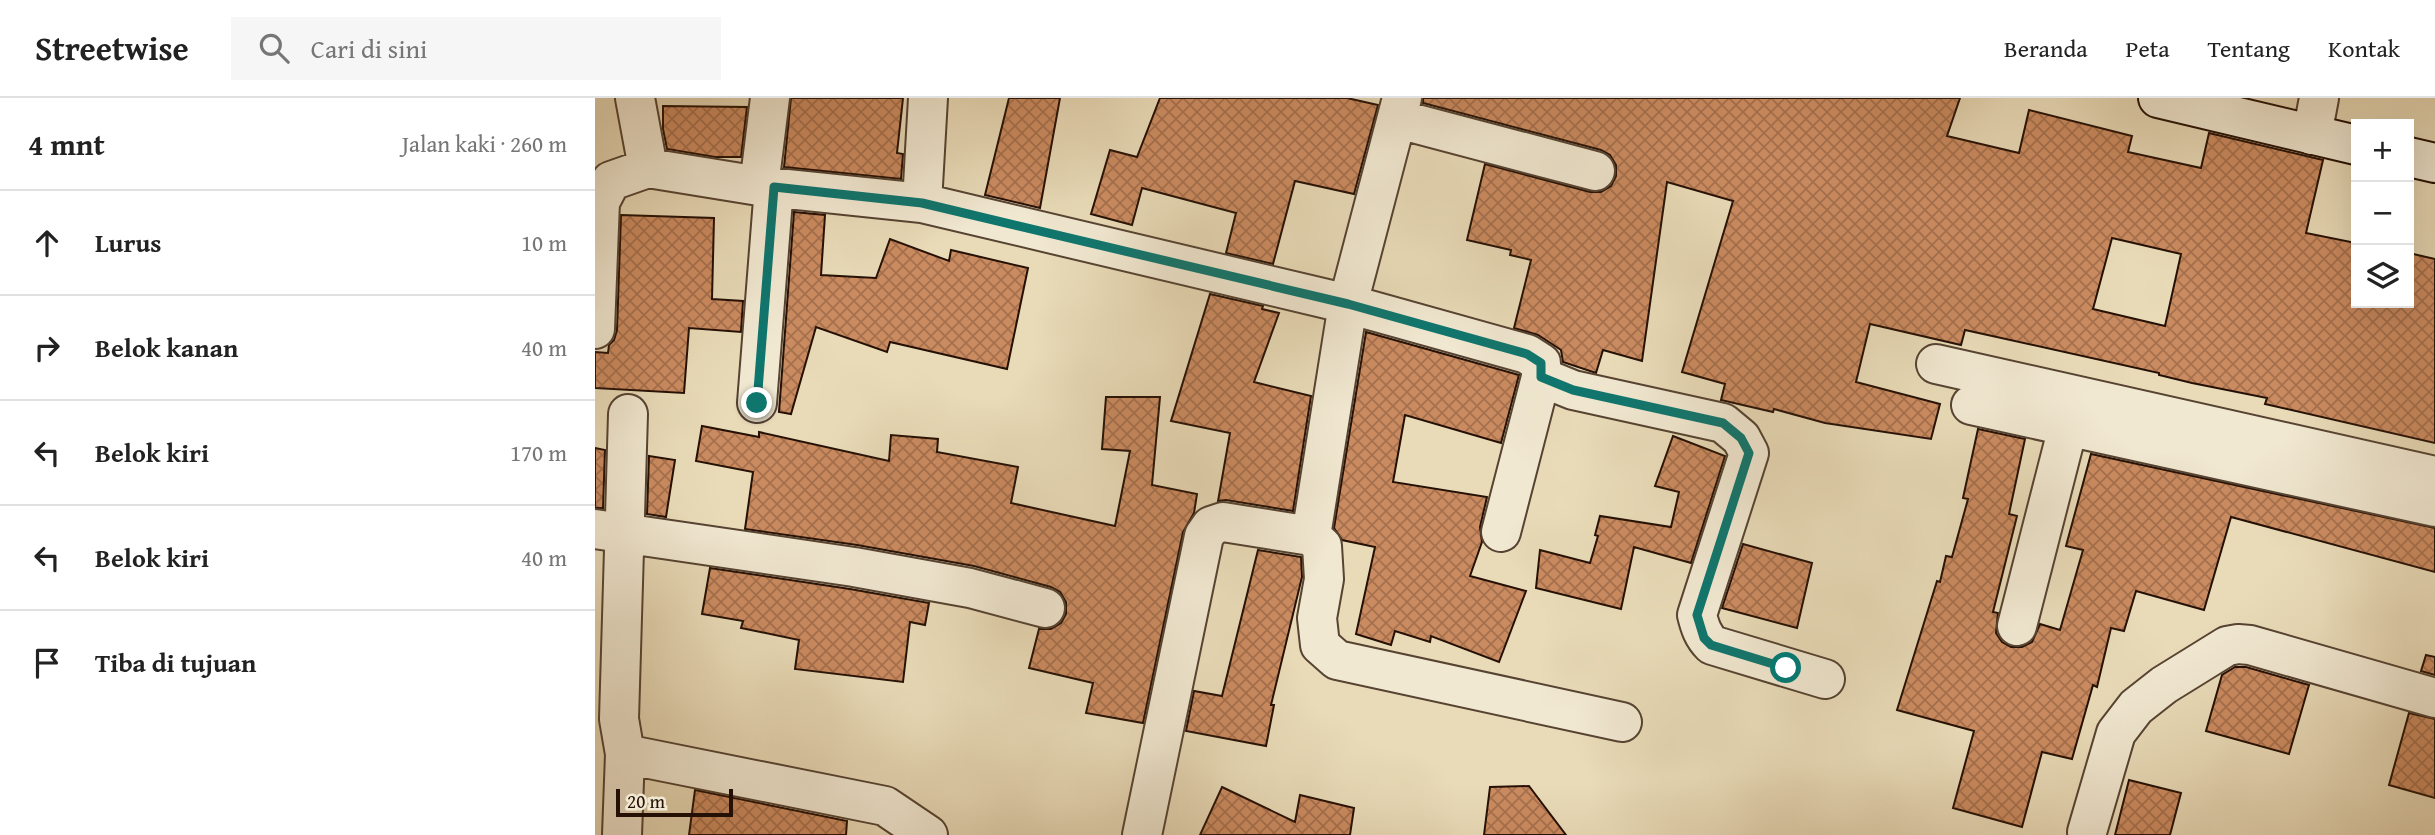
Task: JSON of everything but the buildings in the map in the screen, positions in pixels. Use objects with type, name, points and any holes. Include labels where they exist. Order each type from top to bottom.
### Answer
[{"type":"street","points":[[635,98],[648,168]]},
{"type":"street","points":[[757,403],[769,98]]},
{"type":"street","points":[[922,203],[928,98]]},
{"type":"street","points":[[2158,98],[2351,144]]},
{"type":"street","points":[[2312,135],[2319,98]]},
{"type":"street","points":[[1311,536],[1348,304],[1400,108],[1595,171]]},
{"type":"street","points":[[2414,158],[2435,163]]},
{"type":"street","points":[[595,328],[600,202],[611,181],[648,168],[767,186],[922,203],[1348,304],[1527,354],[1541,363],[1541,377],[1501,531]]},
{"type":"street","points":[[1936,364],[2435,476]]},
{"type":"street","points":[[1541,377],[1573,390],[1723,423],[1741,438],[1749,453],[1697,615],[1700,627],[1704,638],[1711,645],[1825,679]]},
{"type":"street","points":[[1971,405],[2435,508]]},
{"type":"street","points":[[622,835],[613,730],[610,531],[628,414]]},
{"type":"street","points":[[2017,626],[2068,427]]},
{"type":"street","points":[[1142,835],[1204,536],[1211,526],[1223,522],[1311,536],[1322,547],[1324,579],[1317,618],[1320,645],[1337,660],[1622,722]]},
{"type":"street","points":[[610,531],[970,587],[1045,608]]},
{"type":"street","points":[[2087,832],[2116,733],[2136,707],[2164,685],[2227,646],[2238,643],[2250,645],[2435,698]]},
{"type":"street","points":[[613,730],[885,806],[928,835]]},
{"type":"route","points":[[757,403],[774,187],[922,203],[1348,304],[1527,354],[1541,363],[1541,377],[1573,390],[1723,423],[1741,438],[1749,453],[1697,615],[1700,627],[1704,638],[1711,645],[1786,668]]}]
